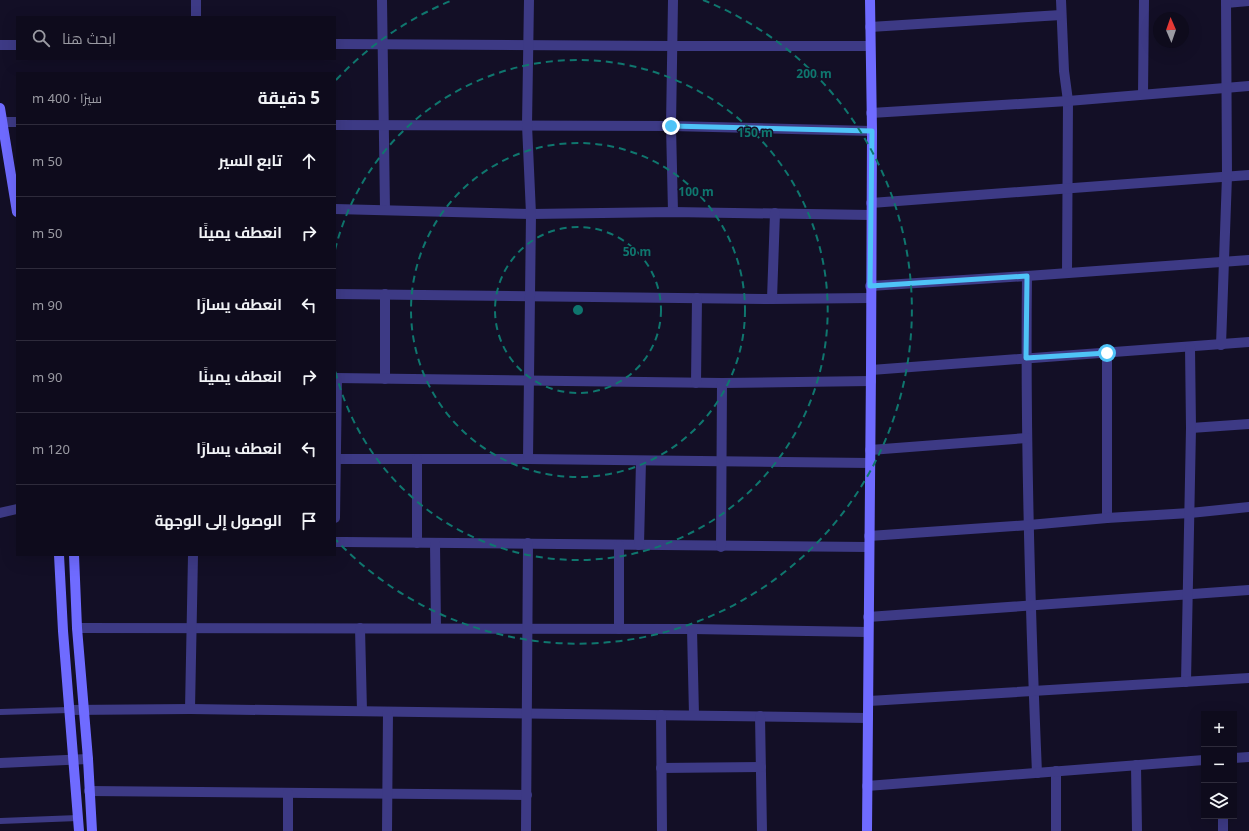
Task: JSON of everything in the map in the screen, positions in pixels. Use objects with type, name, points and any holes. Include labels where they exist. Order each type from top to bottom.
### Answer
[{"type":"street","points":[[196,0],[196,16]]},
{"type":"street","points":[[382,0],[385,210]]},
{"type":"street","points":[[528,459],[531,214],[527,125],[529,0]]},
{"type":"street","points":[[673,0],[671,126],[673,212]]},
{"type":"street","points":[[867,831],[872,131],[870,0]]},
{"type":"street","points":[[1061,0],[1064,71],[1068,101],[1067,273]]},
{"type":"street","points":[[1143,94],[1144,0]]},
{"type":"street","points":[[1222,344],[1227,176],[1226,2],[1249,1]]},
{"type":"street","points":[[870,27],[1061,15]]},
{"type":"street","points":[[336,44],[870,46]]},
{"type":"street","points":[[0,45],[16,45]]},
{"type":"street","points":[[871,113],[1068,101],[1249,86]]},
{"type":"street","points":[[0,108],[16,201]]},
{"type":"street","points":[[2,122],[16,122]]},
{"type":"street","points":[[336,125],[671,126],[872,131]]},
{"type":"street","points":[[871,203],[1249,175]]},
{"type":"street","points":[[336,209],[531,214],[673,212],[871,215]]},
{"type":"street","points":[[772,299],[775,214]]},
{"type":"street","points":[[870,286],[1249,260]]},
{"type":"street","points":[[1027,276],[1027,438],[1037,772]]},
{"type":"street","points":[[336,294],[772,299],[870,298]]},
{"type":"street","points":[[385,294],[385,379]]},
{"type":"street","points":[[696,383],[698,298]]},
{"type":"street","points":[[336,378],[722,383],[871,375],[1026,358],[1190,348],[1249,342]]},
{"type":"street","points":[[1186,682],[1190,513],[1190,348]]},
{"type":"street","points":[[1107,353],[1107,518]]},
{"type":"street","points":[[721,547],[722,383]]},
{"type":"street","points":[[1191,428],[1249,424]]},
{"type":"street","points":[[870,450],[1027,438]]},
{"type":"street","points":[[336,459],[528,459],[870,463]]},
{"type":"street","points":[[417,459],[417,543]]},
{"type":"street","points":[[639,545],[641,461]]},
{"type":"street","points":[[869,536],[1190,513],[1249,507]]},
{"type":"street","points":[[0,513],[16,509]]},
{"type":"street","points":[[336,542],[528,543],[721,547],[868,547]]},
{"type":"street","points":[[435,543],[436,628]]},
{"type":"street","points":[[526,831],[528,543]]},
{"type":"street","points":[[619,545],[619,629]]},
{"type":"street","points":[[59,556],[69,710],[79,831]]},
{"type":"street","points":[[74,556],[77,628],[88,759],[92,831]]},
{"type":"street","points":[[190,709],[193,556]]},
{"type":"street","points":[[868,617],[1249,590]]},
{"type":"street","points":[[77,628],[692,629],[868,632]]},
{"type":"street","points":[[360,628],[362,711]]},
{"type":"street","points":[[692,629],[694,715]]},
{"type":"street","points":[[869,701],[1249,678]]},
{"type":"street","points":[[69,710],[190,709],[868,718]]},
{"type":"street","points":[[387,831],[388,712]]},
{"type":"street","points":[[661,715],[662,831]]},
{"type":"street","points":[[760,716],[762,831]]},
{"type":"street","points":[[1237,758],[1249,757]]},
{"type":"street","points":[[0,763],[88,759]]},
{"type":"street","points":[[867,786],[1201,760]]},
{"type":"street","points":[[1136,765],[1137,831]]},
{"type":"street","points":[[661,768],[761,767]]},
{"type":"street","points":[[1056,771],[1056,831]]},
{"type":"street","points":[[89,791],[527,795]]},
{"type":"street","points":[[288,794],[288,831]]},
{"type":"street","points":[[1224,819],[1224,831]]},
{"type":"lane","points":[[0,712],[69,710]]},
{"type":"lane","points":[[0,821],[78,818]]},
{"type":"route","points":[[671,126],[872,131],[870,286],[1027,276],[1026,358],[1107,353]]}]
